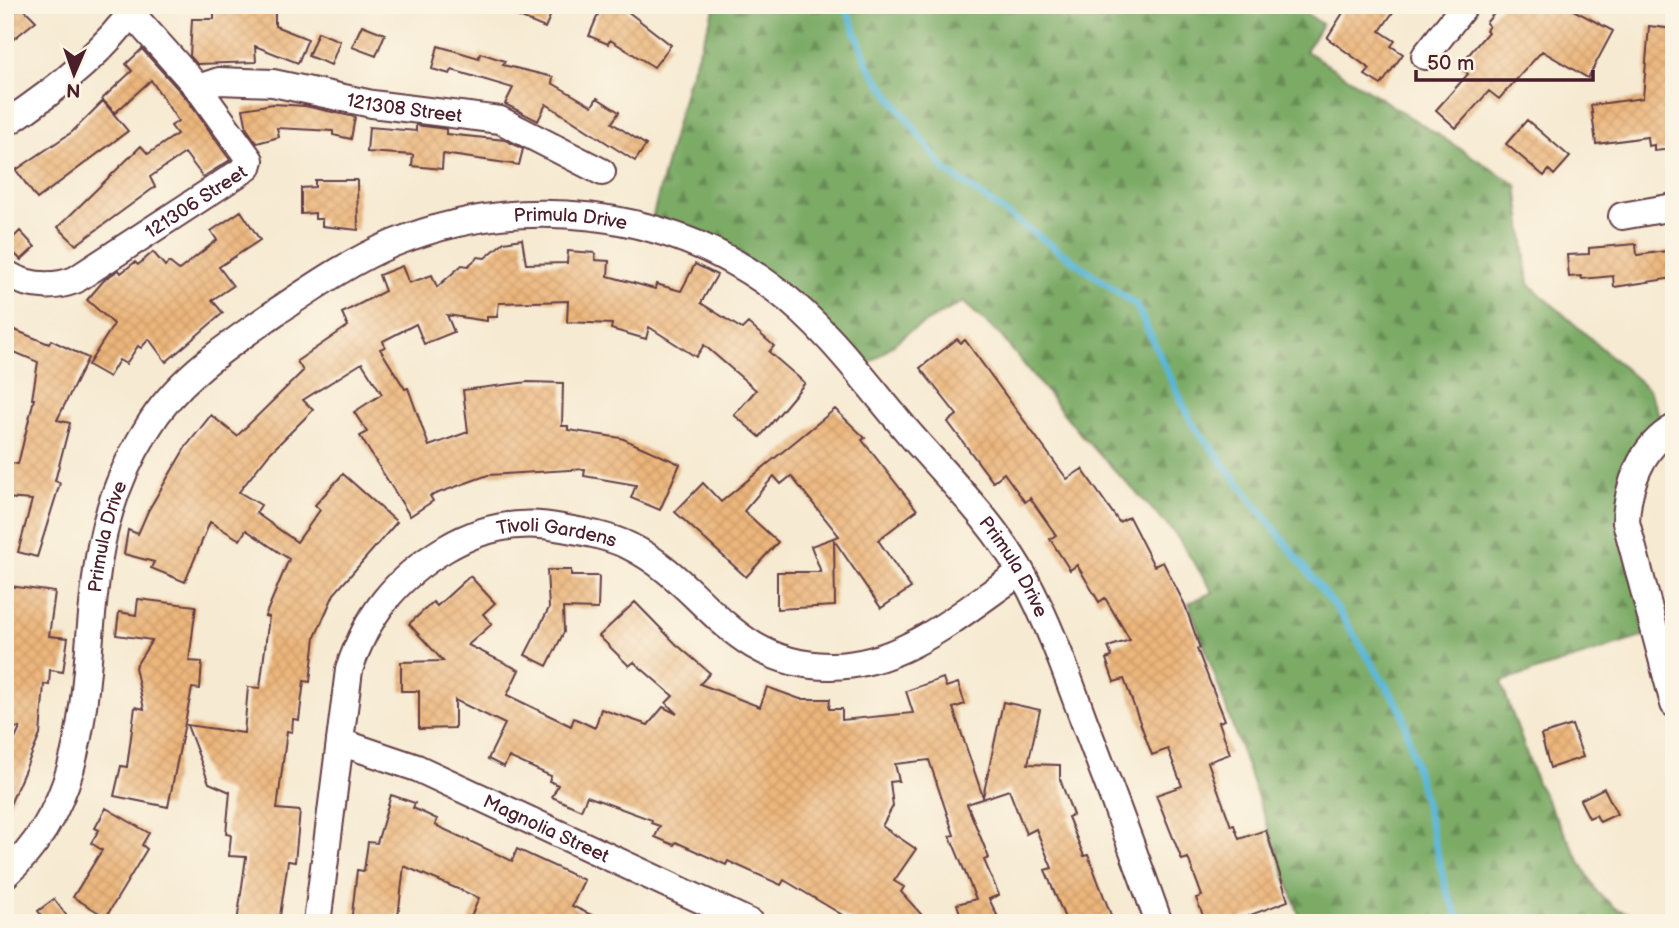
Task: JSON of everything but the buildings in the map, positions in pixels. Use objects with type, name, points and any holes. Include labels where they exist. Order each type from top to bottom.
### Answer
[{"type":"street","points":[[1425,56],[1465,5]]},
{"type":"street","points":[[5,124],[36,104],[99,50],[134,9]]},
{"type":"street","name":"121306 Street","points":[[5,273],[30,284],[48,287],[75,280],[242,174],[250,160],[198,88],[134,9]]},
{"type":"street","name":"121308 Street","points":[[198,88],[219,81],[273,83],[372,104],[500,120],[602,172]]},
{"type":"street","points":[[1622,216],[1674,207]]},
{"type":"street","name":"Primula Drive","points":[[5,875],[41,835],[65,792],[82,709],[101,547],[115,493],[150,423],[207,359],[327,276],[365,255],[407,238],[486,218],[568,214],[616,219],[678,237],[743,269],[776,290],[815,326],[982,518],[1021,572],[1053,635],[1159,923]]},
{"type":"street","points":[[1674,428],[1645,456],[1633,479],[1626,503],[1626,522],[1674,704]]},
{"type":"street","name":"Tivoli Gardens","points":[[317,923],[349,670],[361,635],[384,600],[402,580],[431,557],[458,541],[497,526],[546,524],[603,536],[631,547],[668,573],[728,630],[785,659],[815,665],[863,663],[910,648],[1021,572]]},
{"type":"street","name":"Magnolia Street","points":[[340,742],[417,768],[751,923]]},
{"type":"green space","points":[[716,5],[1294,5],[1322,24],[1306,51],[1517,185],[1529,284],[1649,390],[1666,432],[1632,478],[1654,633],[1501,682],[1537,783],[1597,892],[1617,909],[1656,923],[1302,923],[1189,603],[1213,592],[1174,532],[1083,437],[1001,336],[963,302],[907,333],[863,369],[817,320],[650,227],[687,83]]},
{"type":"waterway","points":[[845,5],[869,67],[945,170],[1136,305],[1192,423],[1340,613],[1402,711],[1447,892],[1462,923]]}]
